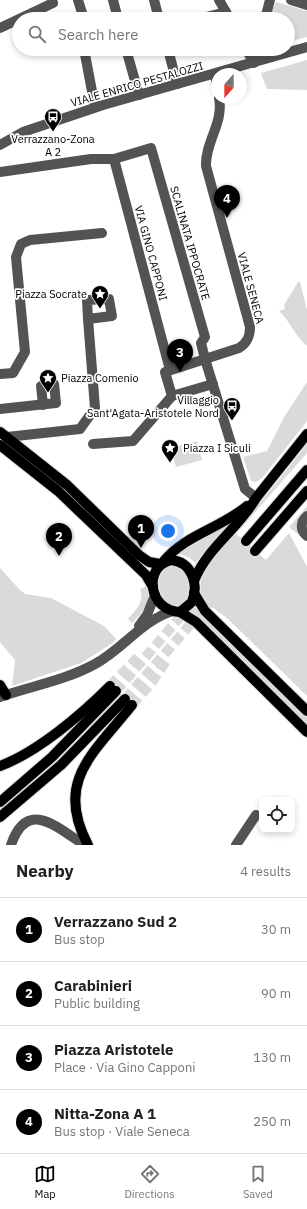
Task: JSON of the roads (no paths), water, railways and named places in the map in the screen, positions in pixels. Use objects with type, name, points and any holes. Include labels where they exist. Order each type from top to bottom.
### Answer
[{"type":"main road","points":[[194,581],[202,565],[250,509],[256,498],[307,434]]},
{"type":"main road","points":[[2,438],[67,485],[149,562],[162,563],[171,560],[183,563],[189,568],[194,581],[192,602],[176,612]]},
{"type":"main road","points":[[2,438],[146,575],[162,607],[196,622],[307,732]]},
{"type":"main road","points":[[246,541],[307,470]]},
{"type":"main road","points":[[255,551],[307,491]]},
{"type":"main road","points":[[154,591],[154,575],[171,552],[184,543],[228,520],[256,498]]},
{"type":"main road","points":[[194,593],[205,610],[307,711]]},
{"type":"main road","points":[[0,685],[3,696]]},
{"type":"main road","points":[[0,766],[17,758],[74,718],[113,688],[79,730],[0,802]]},
{"type":"main road","points":[[0,817],[38,786],[128,702],[91,756],[77,780],[74,792],[76,818],[88,845]]},
{"type":"street","points":[[34,12],[53,3],[52,0]]},
{"type":"street","points":[[78,0],[82,12]]},
{"type":"street","points":[[113,0],[116,12]]},
{"type":"street","points":[[154,0],[157,12]]},
{"type":"street","points":[[218,0],[226,12]]},
{"type":"street","points":[[267,12],[270,0]]},
{"type":"street","points":[[291,0],[307,5]]},
{"type":"street","points":[[0,28],[12,22]]},
{"type":"street","name":"VIALE ENRICO PESTALOZZI","points":[[295,49],[307,47]]},
{"type":"street","points":[[85,56],[96,107]]},
{"type":"street","points":[[128,56],[139,95]]},
{"type":"street","points":[[170,56],[177,84]]},
{"type":"street","points":[[250,56],[254,63]]},
{"type":"street","name":"VIALE ENRICO PESTALOZZI","points":[[236,68],[254,63],[264,56]]},
{"type":"street","name":"VIALE ENRICO PESTALOZZI","points":[[0,145],[23,132],[96,107],[211,75]]},
{"type":"street","name":"VIALE SENECA","points":[[205,359],[239,348],[245,344],[250,333],[250,327],[206,166],[208,148],[221,112],[220,104]]},
{"type":"street","name":"SCALINATA IPPOCRATE","points":[[114,159],[151,148],[205,337],[201,343],[205,359]]},
{"type":"street","points":[[0,172],[91,159],[114,159]]},
{"type":"street","name":"VIA GINO CAPPONI","points":[[114,159],[166,353],[170,370],[164,372],[172,396]]},
{"type":"street","points":[[0,374],[13,373],[25,352],[16,257],[21,244],[30,240],[102,233]]},
{"type":"street","points":[[2,438],[80,429],[95,408],[89,324]]},
{"type":"street","points":[[170,370],[205,359],[214,384],[245,489],[256,498]]},
{"type":"street","points":[[93,444],[133,440],[172,396],[214,384]]},
{"type":"street","points":[[0,409],[40,405]]},
{"type":"street","points":[[307,516],[303,519],[302,526],[303,532],[307,536]]},
{"type":"street","points":[[123,644],[147,615],[154,591]]},
{"type":"street","points":[[3,696],[96,664],[156,617],[176,612]]},
{"type":"street","points":[[236,845],[256,815]]},
{"type":"street","points":[[11,845],[15,833],[20,826],[37,819],[47,821],[84,845]]},
{"type":"tunnel","points":[[116,691],[246,541]]},
{"type":"tunnel","points":[[125,699],[255,551]]},
{"type":"tunnel","points":[[110,686],[141,654]]},
{"type":"tunnel","points":[[132,705],[152,682],[166,661]]},
{"type":"place","name":"Verrazzano-Zona A 2","points":[[53,132]]},
{"type":"place","name":"Nitta-Zona A 1","points":[[227,218]]},
{"type":"place","name":"Piazza Socrate","points":[[100,309]]},
{"type":"place","name":"Piazza Aristotele","points":[[180,372]]},
{"type":"place","name":"Piazza Comenio","points":[[48,393]]},
{"type":"place","name":"Villaggio Sant'Agata-Aristotele Nord","points":[[232,421]]},
{"type":"place","name":"Piazza I Siculi","points":[[170,463]]},
{"type":"place","name":"Verrazzano Sud 2","points":[[141,548]]},
{"type":"place","name":"Carabinieri","points":[[59,556]]}]
